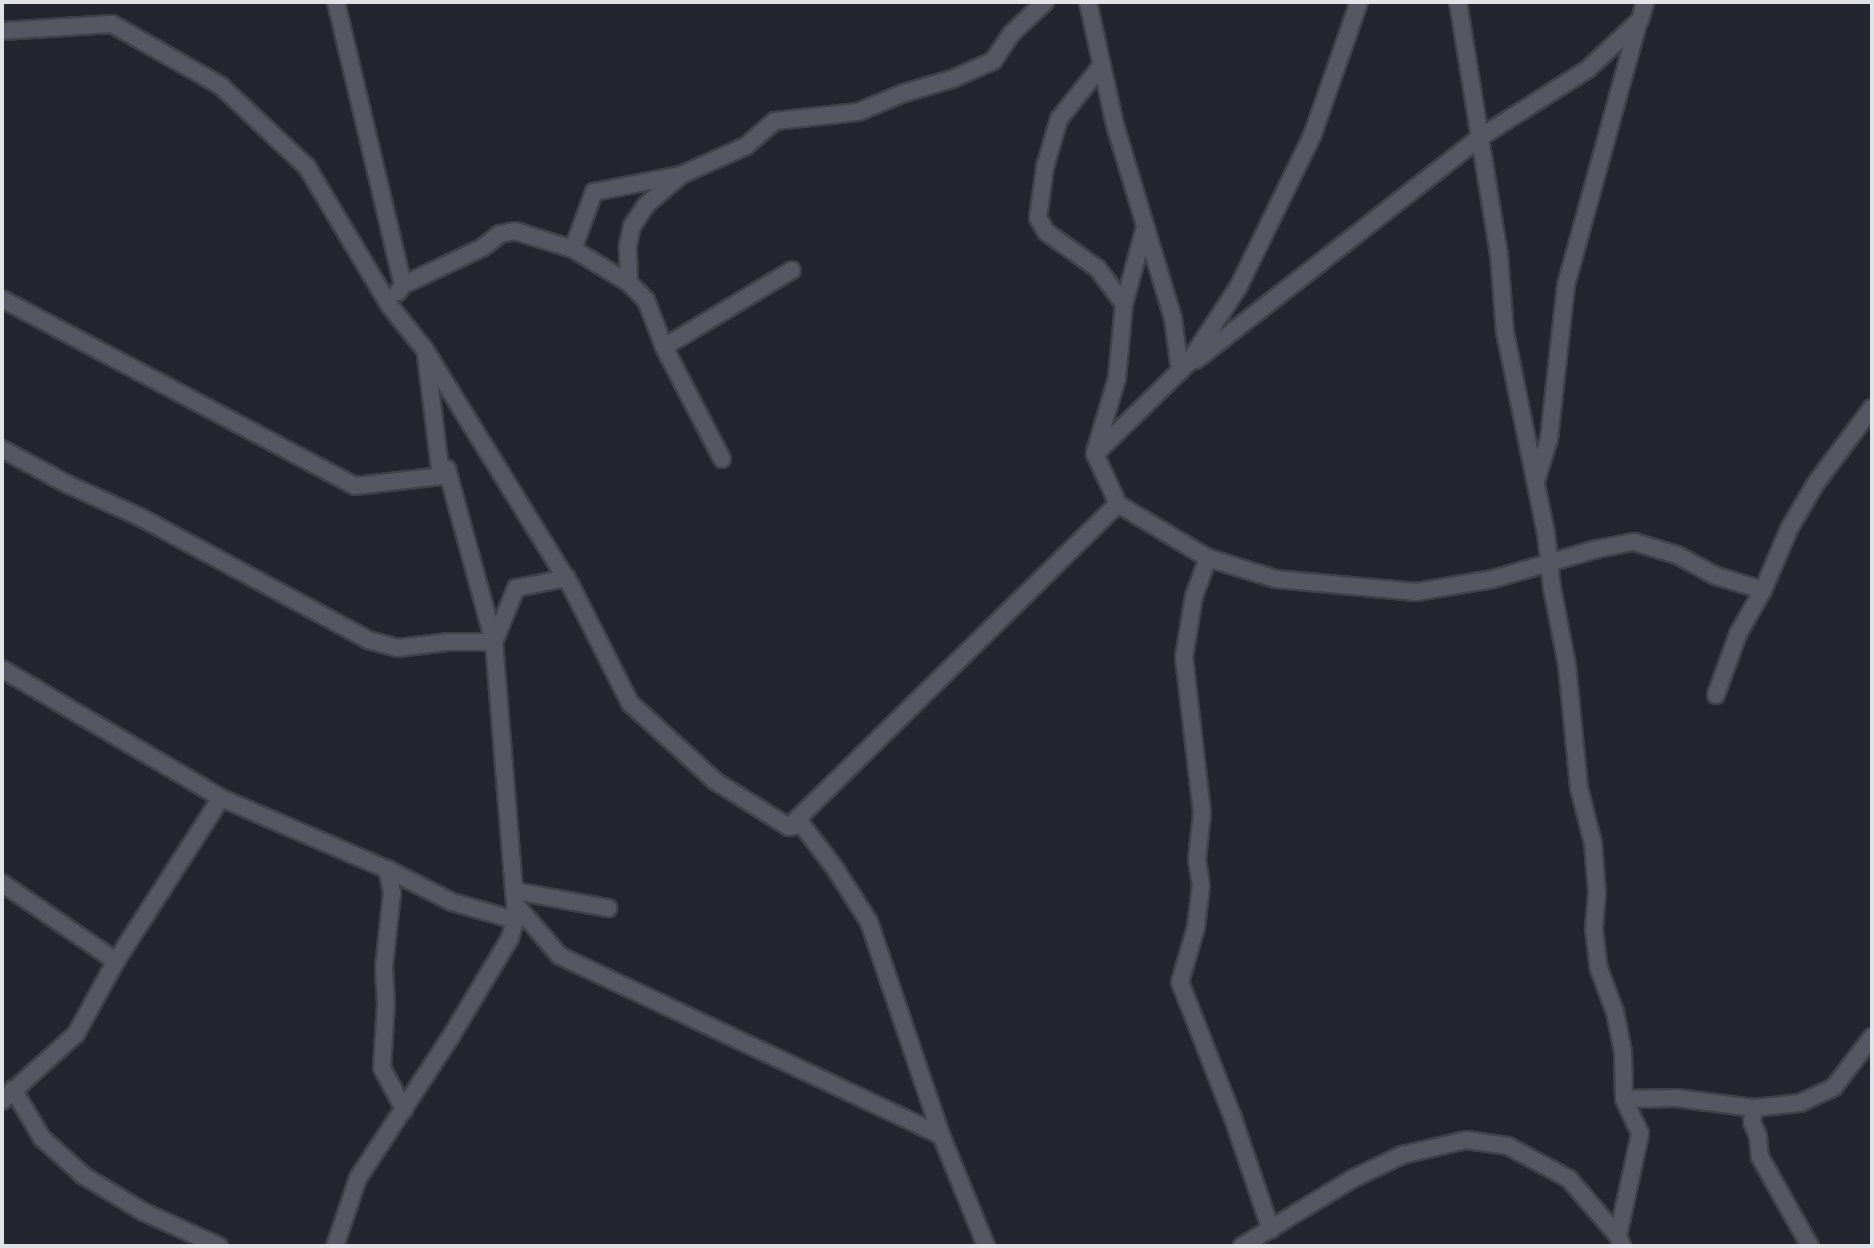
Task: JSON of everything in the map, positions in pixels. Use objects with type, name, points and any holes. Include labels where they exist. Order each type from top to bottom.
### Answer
[{"type":"street","points":[[336,2],[402,285]]},
{"type":"street","points":[[573,249],[594,192],[681,174],[746,146],[775,121],[858,112],[904,93],[952,79],[993,61],[1012,33],[1045,2]]},
{"type":"street","points":[[1088,2],[1115,125],[1173,318],[1180,372]]},
{"type":"street","points":[[1180,372],[1239,286],[1312,136],[1359,2]]},
{"type":"street","points":[[1458,2],[1482,136],[1499,254],[1505,332],[1567,665],[1579,788],[1592,843],[1597,892],[1594,930],[1599,970],[1615,1012],[1623,1052],[1624,1099],[1640,1134],[1620,1241]]},
{"type":"street","points":[[1535,484],[1549,439],[1566,285],[1584,223],[1595,167],[1633,33],[1645,2]]},
{"type":"street","points":[[1095,454],[1180,372],[1482,136],[1588,69],[1640,20]]},
{"type":"street","points":[[2,31],[112,24],[221,86],[307,167],[390,306],[425,350],[566,578],[631,703],[715,781],[789,827],[802,825],[834,867],[869,922],[941,1135],[986,1246]]},
{"type":"street","points":[[1102,65],[1059,119],[1045,167],[1038,218],[1046,232],[1098,269],[1124,304]]},
{"type":"street","points":[[629,283],[628,246],[632,226],[646,205],[681,174]]},
{"type":"street","points":[[1145,227],[1124,304],[1117,378],[1095,454],[1118,504],[1208,558],[1276,579],[1416,592],[1493,579],[1597,549],[1634,542],[1677,555],[1716,576],[1763,590]]},
{"type":"street","points":[[390,306],[402,285],[482,248],[500,234],[515,232],[573,249],[629,283],[646,300],[664,347],[722,459]]},
{"type":"street","points":[[664,347],[792,270]]},
{"type":"street","points":[[2,299],[355,486],[440,476],[447,468],[494,642],[515,905],[510,938],[358,1178],[335,1246]]},
{"type":"street","points":[[425,350],[440,476]]},
{"type":"street","points":[[1716,695],[1738,634],[1763,590],[1789,529],[1809,495],[1872,408]]},
{"type":"street","points":[[2,449],[140,517],[368,640],[397,648],[447,642],[494,642]]},
{"type":"street","points":[[789,827],[1118,504]]},
{"type":"street","points":[[1208,558],[1194,596],[1184,657],[1202,813],[1197,860],[1201,886],[1196,927],[1180,982],[1233,1118],[1271,1230]]},
{"type":"street","points":[[494,642],[516,588],[566,578]]},
{"type":"street","points":[[2,669],[221,798],[387,869],[452,902],[608,908]]},
{"type":"street","points":[[219,1246],[144,1212],[84,1176],[42,1138],[7,1095],[76,1034],[116,961],[221,798]]},
{"type":"street","points":[[387,869],[392,893],[384,967],[386,1003],[382,1068],[404,1109]]},
{"type":"street","points":[[2,883],[116,961]]},
{"type":"street","points":[[515,905],[560,956],[941,1135]]},
{"type":"street","points":[[1624,1099],[1676,1098],[1754,1108],[1800,1103],[1834,1087],[1872,1037]]},
{"type":"street","points":[[1754,1108],[1752,1122],[1758,1136],[1759,1157],[1810,1246]]},
{"type":"street","points":[[1242,1246],[1352,1179],[1402,1155],[1466,1140],[1508,1146],[1569,1179],[1620,1241]]}]
